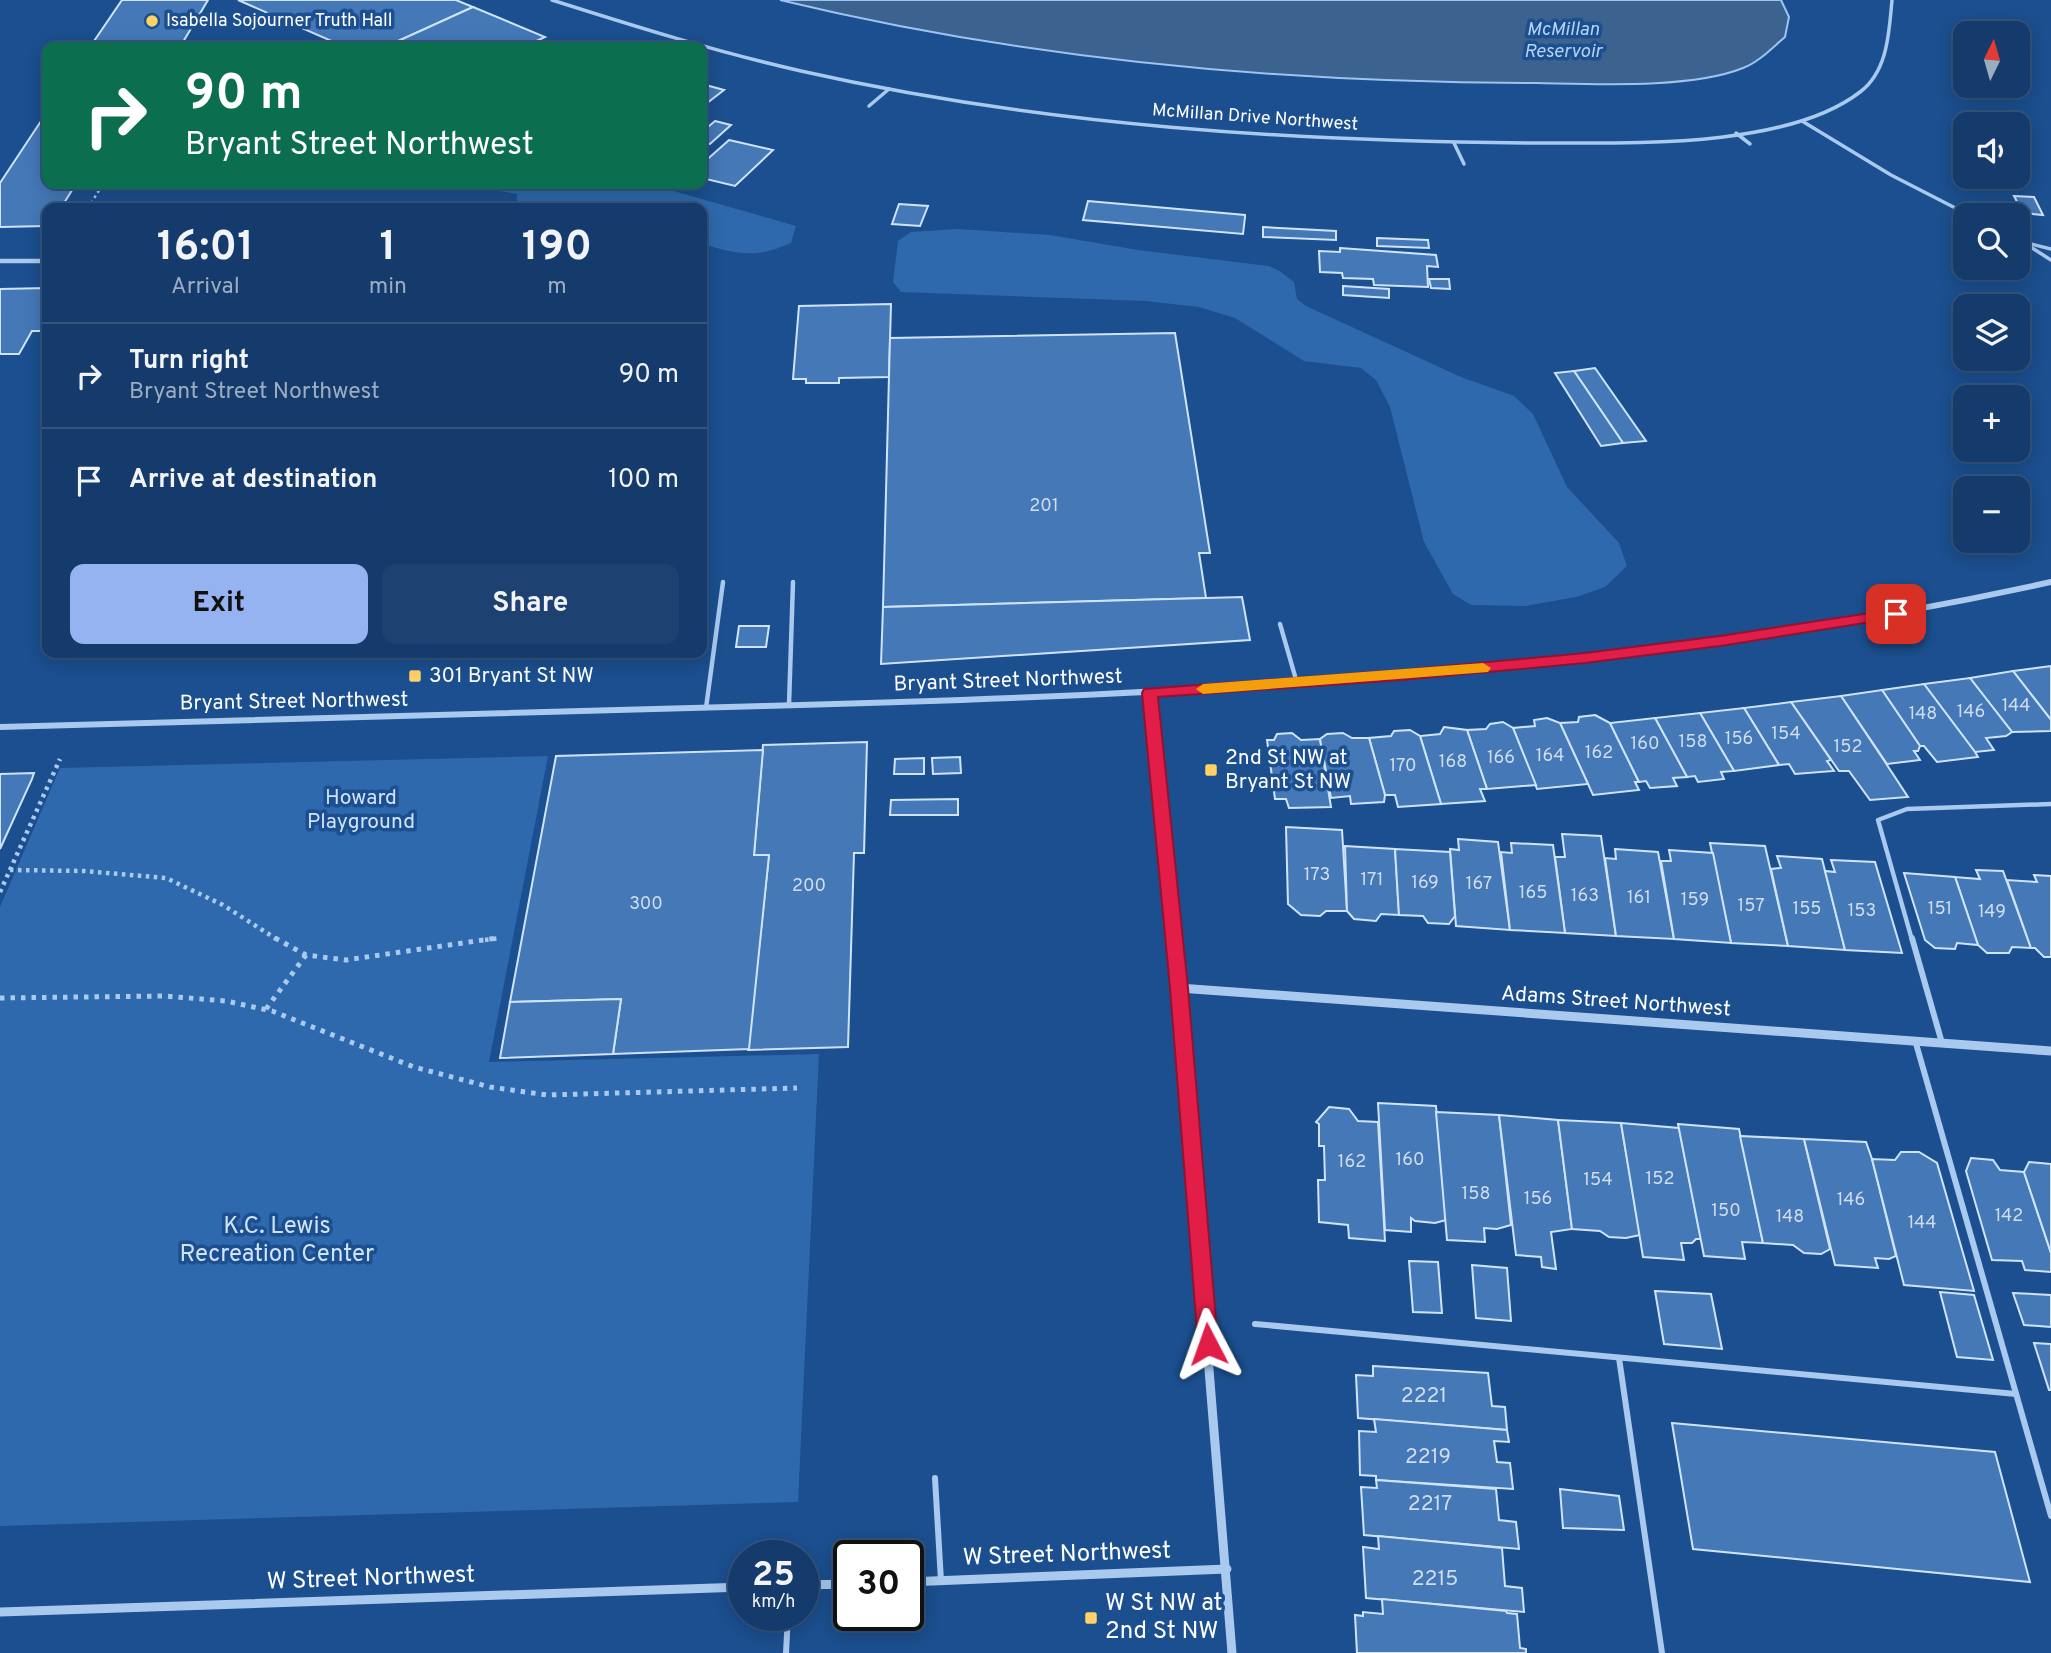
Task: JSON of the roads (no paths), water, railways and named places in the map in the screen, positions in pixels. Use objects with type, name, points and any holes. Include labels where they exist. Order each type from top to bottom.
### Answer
[{"type":"street","points":[[0,261],[42,261]]},
{"type":"street","name":"Bryant Street Northwest","points":[[0,727],[1150,693],[1494,667],[1720,641],[1896,614],[2051,582]]},
{"type":"street","points":[[1150,693],[1179,988],[1232,1653]]},
{"type":"street","name":"Adams Street Northwest","points":[[1179,988],[2051,1051]]},
{"type":"street","name":"W Street Northwest","points":[[924,1582],[1227,1569]]},
{"type":"street","name":"W Street Northwest","points":[[0,1612],[728,1588]]},
{"type":"lane","name":"McMillan Drive Northwest","points":[[552,0],[687,42]]},
{"type":"lane","name":"McMillan Drive Northwest","points":[[707,47],[889,89],[1026,111],[1197,129],[1454,143],[1614,142],[1736,133],[1802,121],[1841,105],[1875,79],[1885,55],[1892,0]]},
{"type":"lane","points":[[869,106],[889,89]]},
{"type":"lane","points":[[1802,121],[1891,175],[1953,207]]},
{"type":"lane","points":[[1195,138],[1197,129]]},
{"type":"lane","points":[[1736,133],[1750,144]]},
{"type":"lane","points":[[1454,143],[1464,164]]},
{"type":"lane","points":[[2030,244],[2051,249]]},
{"type":"lane","points":[[2030,245],[2051,260]]},
{"type":"lane","points":[[706,708],[723,582]]},
{"type":"lane","points":[[789,705],[793,582]]},
{"type":"lane","points":[[1280,624],[1297,682]]},
{"type":"lane","points":[[1942,1043],[1878,820],[1907,809],[2051,804]]},
{"type":"lane","points":[[1914,1041],[2051,1516]]},
{"type":"lane","points":[[1255,1324],[2016,1394]]},
{"type":"lane","points":[[1619,1358],[1662,1653]]},
{"type":"lane","points":[[935,1478],[941,1581]]},
{"type":"lane","points":[[786,1653],[787,1631]]},
{"type":"water","name":"McMillan Reservoir","points":[[780,0],[1781,0],[1789,17],[1785,37],[1754,62],[1722,75],[1670,82],[1614,84],[1442,82],[1251,73],[1062,53],[873,21]]},
{"type":"place","name":"Isabella Sojourner Truth Hall","points":[[152,21]]},
{"type":"place","name":"301 Bryant St NW","points":[[415,676]]},
{"type":"place","name":"2nd St NW at Bryant St NW","points":[[1211,770]]},
{"type":"place","name":"W St NW at 2nd St NW","points":[[1091,1618]]},
{"type":"park label","name":"Howard Playground","points":[[361,810]]},
{"type":"park label","name":"K.C. Lewis Recreation Center","points":[[277,1241]]}]
